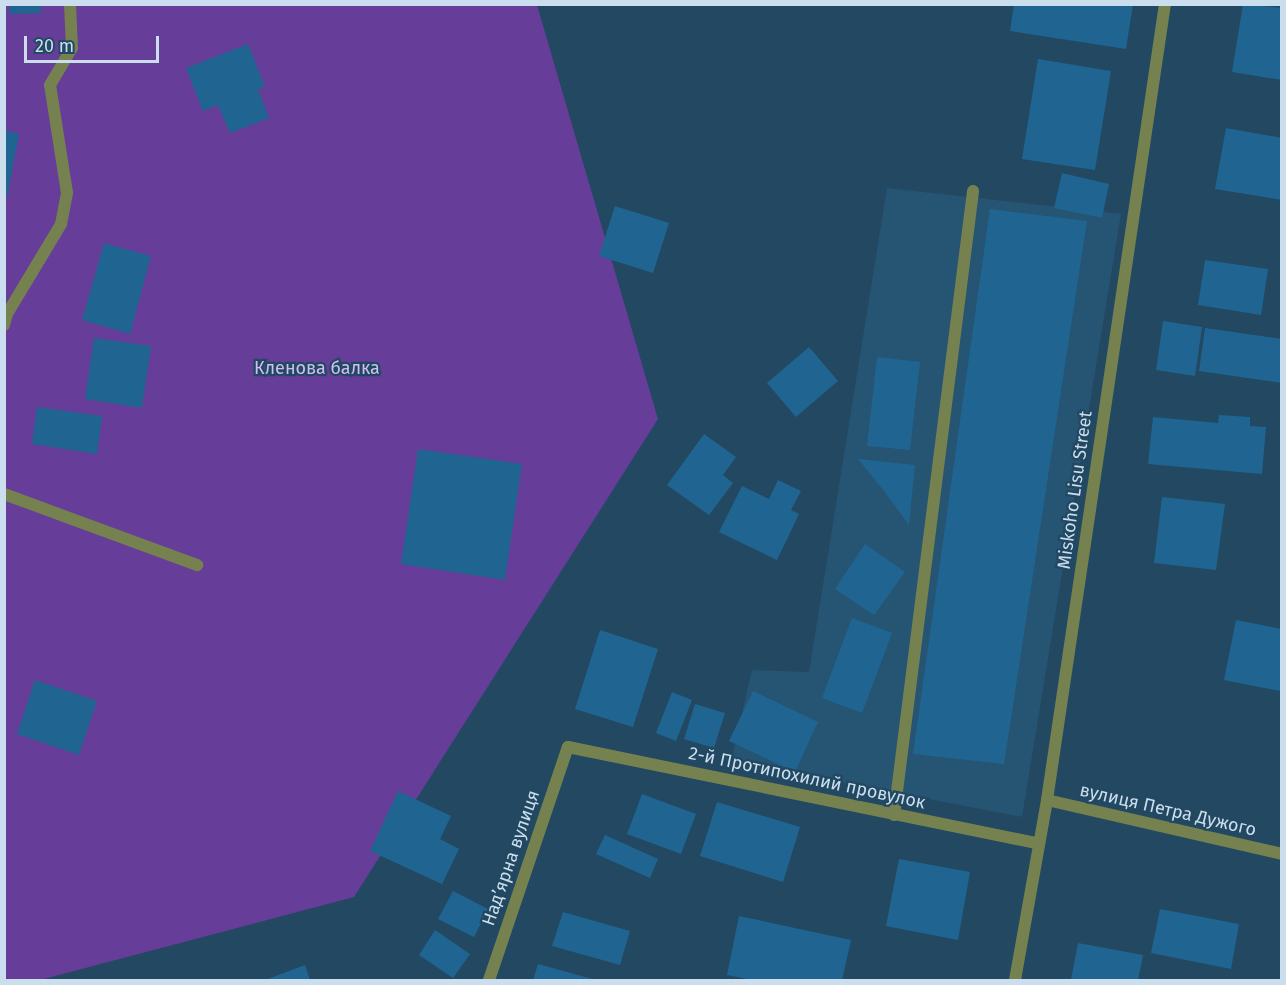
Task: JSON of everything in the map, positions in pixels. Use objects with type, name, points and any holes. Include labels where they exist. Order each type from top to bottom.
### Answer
[{"type":"street","points":[[4,325],[7,314],[61,224],[67,193],[50,85],[72,48],[70,4]]},
{"type":"street","name":"Miskoho Lisu Street","points":[[1015,981],[1047,800],[1165,4]]},
{"type":"street","points":[[894,815],[973,190]]},
{"type":"street","points":[[4,494],[197,564]]},
{"type":"street","name":"2-й Протипохилий провулок","points":[[568,747],[1039,844]]},
{"type":"street","name":"Надʼярна вулиця","points":[[489,981],[568,747]]},
{"type":"street","name":"вулиця Петра Дужого","points":[[1047,800],[1281,854]]},
{"type":"shaded area","points":[[887,188],[1121,214],[1022,817],[731,761],[752,670],[809,672]]},
{"type":"green space","name":"Кленова балка","points":[[5,5],[537,5],[658,419],[354,897],[40,980],[5,980]]},
{"type":"building","points":[[9,4],[41,4],[41,13],[10,14]]},
{"type":"building","points":[[1014,4],[1133,4],[1126,49],[1010,31]]},
{"type":"building","points":[[1243,4],[1282,8],[1282,80],[1232,72]]},
{"type":"building","points":[[248,44],[265,87],[258,89],[269,118],[230,133],[218,105],[203,111],[186,68]]},
{"type":"building","points":[[1038,59],[1111,71],[1095,170],[1022,159]]},
{"type":"building","points":[[1226,128],[1282,138],[1282,200],[1215,189]]},
{"type":"building","points":[[4,130],[19,134],[7,197],[4,196]]},
{"type":"building","points":[[1062,173],[1109,184],[1102,218],[1054,208]]},
{"type":"building","points":[[615,206],[669,223],[653,273],[599,256]]},
{"type":"building","points":[[990,209],[1087,221],[1004,764],[913,754]]},
{"type":"building","points":[[104,243],[151,256],[130,334],[82,320]]},
{"type":"building","points":[[1205,260],[1268,269],[1261,315],[1198,305]]},
{"type":"building","points":[[1163,321],[1202,327],[1195,376],[1156,370]]},
{"type":"building","points":[[1205,328],[1282,339],[1282,383],[1199,371]]},
{"type":"building","points":[[94,338],[151,346],[142,408],[85,399]]},
{"type":"building","points":[[809,347],[838,381],[796,417],[767,383]]},
{"type":"building","points":[[877,357],[920,362],[910,450],[867,446]]},
{"type":"building","points":[[37,407],[102,416],[97,454],[32,444]]},
{"type":"building","points":[[1219,415],[1250,417],[1250,426],[1266,427],[1262,474],[1148,464],[1153,417],[1218,423]]},
{"type":"building","points":[[704,434],[736,457],[723,475],[733,483],[709,515],[667,485]]},
{"type":"building","points":[[418,449],[522,464],[505,580],[401,564]]},
{"type":"building","points":[[858,459],[915,465],[909,525],[884,491]]},
{"type":"building","points":[[778,480],[801,491],[791,510],[799,514],[777,560],[719,532],[742,486],[769,499]]},
{"type":"building","points":[[1162,497],[1225,504],[1216,570],[1154,563]]},
{"type":"building","points":[[865,544],[905,572],[874,615],[835,589]]},
{"type":"building","points":[[852,618],[892,633],[862,713],[822,698]]},
{"type":"building","points":[[1236,620],[1282,629],[1280,691],[1224,680]]},
{"type":"building","points":[[600,630],[658,649],[633,727],[575,709]]},
{"type":"building","points":[[35,680],[97,701],[79,755],[17,734]]},
{"type":"building","points":[[753,691],[818,722],[795,772],[729,741]]},
{"type":"building","points":[[672,692],[692,700],[676,741],[656,733]]},
{"type":"building","points":[[695,704],[725,713],[714,748],[684,739]]},
{"type":"building","points":[[398,791],[451,816],[440,839],[459,849],[442,884],[370,851]]},
{"type":"building","points":[[642,794],[696,814],[681,854],[627,834]]},
{"type":"building","points":[[717,802],[800,827],[783,882],[700,856]]},
{"type":"building","points":[[605,835],[658,859],[650,878],[596,854]]},
{"type":"building","points":[[899,859],[970,872],[958,940],[886,926]]},
{"type":"building","points":[[453,891],[488,909],[474,937],[438,919]]},
{"type":"building","points":[[1160,909],[1239,924],[1231,969],[1151,953]]},
{"type":"building","points":[[563,912],[630,931],[620,965],[552,946]]},
{"type":"building","points":[[739,916],[851,940],[842,980],[752,980],[727,975]]},
{"type":"building","points":[[435,930],[470,954],[453,978],[419,955]]},
{"type":"building","points":[[1078,943],[1143,955],[1138,980],[1071,980]]},
{"type":"building","points":[[538,964],[596,980],[533,980]]},
{"type":"building","points":[[305,965],[310,980],[265,980]]}]
